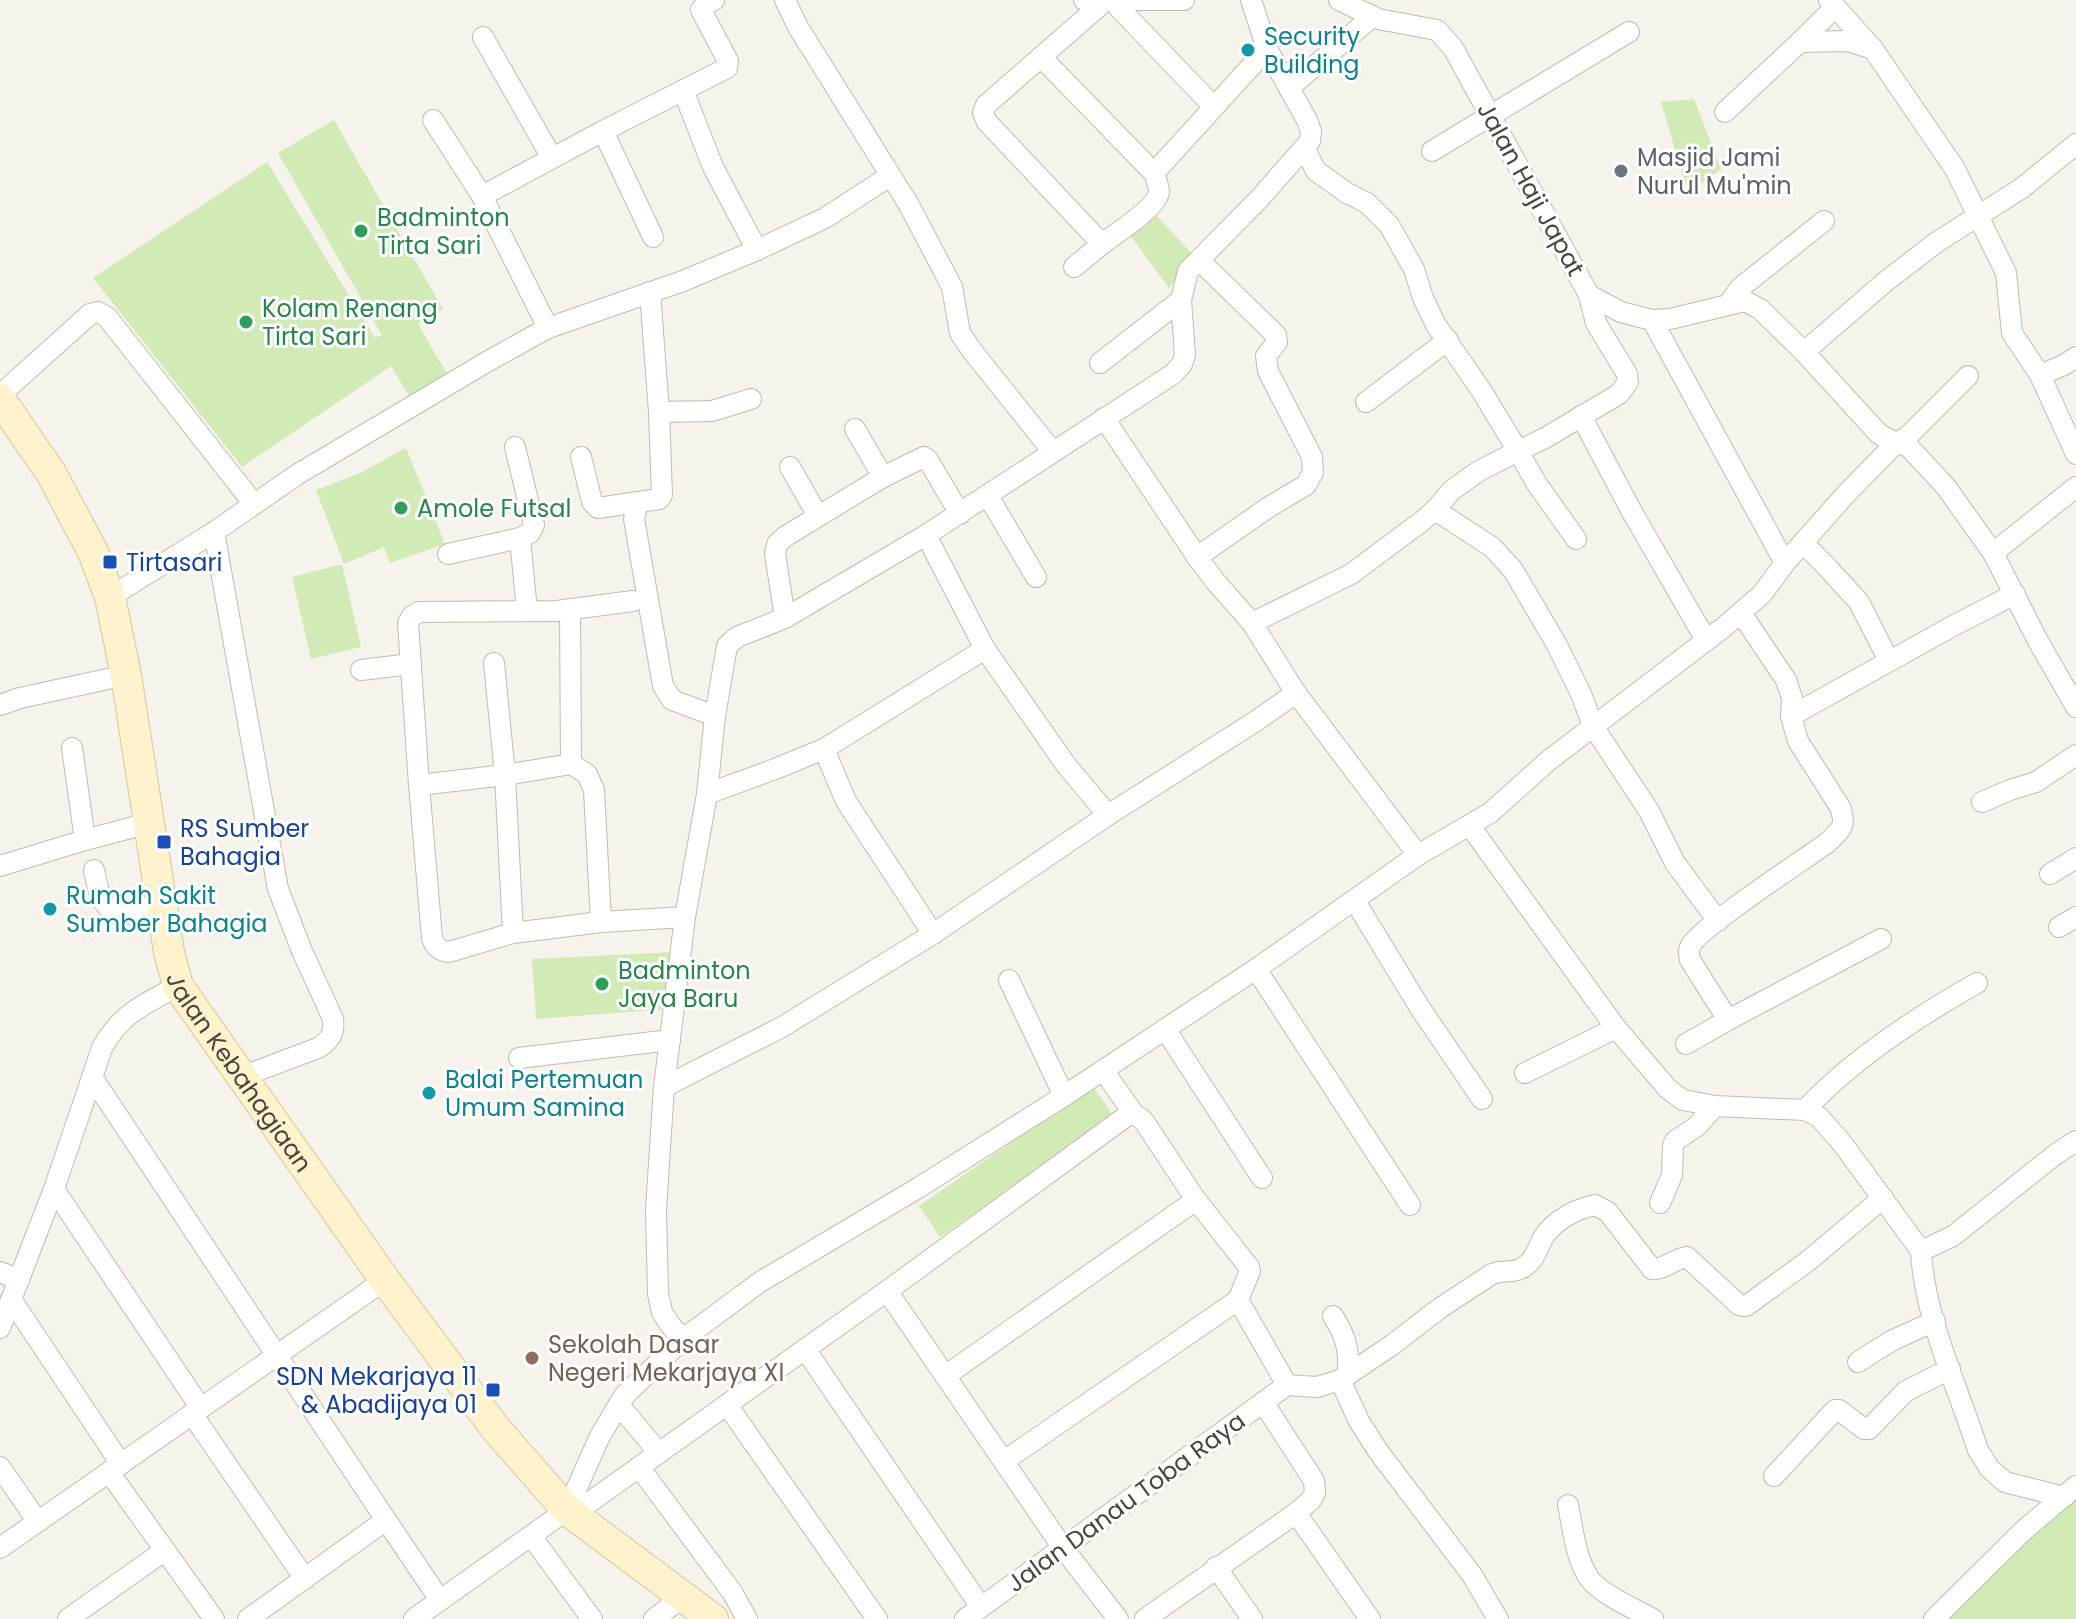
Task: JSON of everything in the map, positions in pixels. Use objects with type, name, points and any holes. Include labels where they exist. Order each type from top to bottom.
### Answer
[{"type":"street","points":[[482,196],[729,66],[701,10],[714,0]]},
{"type":"street","points":[[785,0],[798,27],[909,205],[952,287],[960,333],[1053,452]]},
{"type":"street","points":[[1084,0],[1112,5],[1184,0]]},
{"type":"street","points":[[683,1339],[662,1312],[658,1294],[656,1209],[664,1087],[685,917],[707,794],[715,716],[727,646],[737,637],[785,618],[960,514],[1173,374],[1182,364],[1185,355],[1181,300],[1188,271],[1310,141],[1311,131],[1307,120],[1267,49],[1251,0]]},
{"type":"street","name":"Jalan Haji Japat","points":[[1339,0],[1373,16],[1437,30],[1453,48],[1589,295],[1621,312],[1652,320],[1670,319],[1745,301],[1760,309],[1804,352],[1879,434],[1908,446],[1946,487],[1993,553],[2076,707]]},
{"type":"street","points":[[1725,112],[1800,42],[1832,4],[1873,49],[1955,169],[2006,273],[2012,333],[2072,432],[2076,454]]},
{"type":"street","points":[[1102,244],[987,122],[983,113],[986,105],[1041,57],[1112,5]]},
{"type":"street","points":[[1112,5],[1214,107]]},
{"type":"street","points":[[1289,88],[1373,16]]},
{"type":"street","points":[[1432,151],[1629,32]]},
{"type":"street","points":[[483,37],[552,158]]},
{"type":"street","points":[[1800,42],[1848,41],[1873,49]]},
{"type":"street","points":[[1154,173],[1267,49]]},
{"type":"street","points":[[1041,57],[1154,173],[1159,195],[1153,205],[1074,267]]},
{"type":"street","points":[[683,90],[713,167],[757,250]]},
{"type":"street","points":[[433,120],[482,196],[548,328]]},
{"type":"street","points":[[603,131],[653,237]]},
{"type":"street","points":[[1804,352],[1937,242],[2022,188],[2076,144]]},
{"type":"street","points":[[1305,149],[1316,171],[1367,203],[1389,225],[1414,269],[1436,325],[1481,390],[1537,484],[1576,539]]},
{"type":"street","points":[[110,597],[214,532],[298,474],[548,328],[757,250],[825,218],[890,176]]},
{"type":"street","points":[[1729,304],[1740,288],[1824,221]]},
{"type":"street","points":[[1197,557],[1306,485],[1313,472],[1312,457],[1268,371],[1266,356],[1277,342],[1276,335],[1199,260]]},
{"type":"street","points":[[581,457],[592,502],[598,508],[659,499],[662,495],[650,292]]},
{"type":"street","points":[[1252,623],[1351,574],[1435,510],[1452,490],[1479,471],[1545,438],[1619,394],[1628,382],[1627,374],[1596,323],[1589,295]]},
{"type":"street","points":[[1100,363],[1181,300]]},
{"type":"street","points":[[0,397],[90,314],[98,312],[107,317],[254,504]]},
{"type":"street","points":[[1652,320],[1785,563]]},
{"type":"street","points":[[1366,402],[1448,340]]},
{"type":"street","points":[[2040,375],[2076,357]]},
{"type":"street","points":[[570,1512],[600,1436],[624,1396],[683,1339],[760,1282],[1064,1096],[1256,969],[1418,855],[1490,813],[1548,761],[1762,594],[1846,494],[1968,376]]},
{"type":"street","name":"Jalan Kebahagiaan","points":[[0,397],[51,473],[93,552],[110,597],[126,675],[169,952],[178,986],[385,1280],[496,1429],[570,1512],[713,1619]]},
{"type":"street","points":[[659,412],[716,411],[751,399]]},
{"type":"street","points":[[1581,416],[1706,640]]},
{"type":"street","points":[[1104,418],[1197,557],[1252,623],[1296,693],[1418,855]]},
{"type":"street","points":[[855,429],[883,477]]},
{"type":"street","points":[[448,554],[530,533],[534,525],[515,447]]},
{"type":"street","points":[[785,618],[775,554],[777,544],[883,477],[924,457],[960,514]]},
{"type":"street","points":[[790,467],[818,516]]},
{"type":"street","points":[[1993,553],[2076,487]]},
{"type":"street","points":[[988,496],[1036,577]]},
{"type":"street","points":[[638,502],[634,519],[663,686],[672,700],[715,716]]},
{"type":"street","points":[[1435,510],[1482,540],[1507,563],[1557,645],[1593,726],[1649,811],[1675,863],[1718,921]]},
{"type":"street","points":[[214,532],[278,889],[334,1027],[329,1041],[318,1048],[241,1077]]},
{"type":"street","points":[[926,535],[985,649],[1066,765],[1108,815]]},
{"type":"street","points":[[520,538],[527,611]]},
{"type":"street","points":[[1803,543],[1859,602],[1889,661]]},
{"type":"street","points":[[1791,716],[2015,594]]},
{"type":"street","points":[[633,601],[570,609],[419,612],[412,616],[408,623],[434,943],[442,951],[449,952],[513,933],[601,922],[685,917]]},
{"type":"street","points":[[570,609],[571,764]]},
{"type":"street","points":[[1728,1020],[1690,960],[1689,948],[1718,921],[1827,843],[1843,825],[1844,817],[1798,741],[1791,716],[1792,698],[1786,680],[1741,613]]},
{"type":"street","points":[[707,794],[824,749],[985,649]]},
{"type":"street","points":[[494,663],[505,775],[513,933]]},
{"type":"street","points":[[361,670],[411,664]]},
{"type":"street","points":[[0,705],[126,675]]},
{"type":"street","points":[[664,1087],[782,1027],[933,934],[1296,693]]},
{"type":"street","points":[[72,748],[85,840]]},
{"type":"street","points":[[824,749],[846,801],[933,934]]},
{"type":"street","points":[[1982,802],[2036,782],[2076,755]]},
{"type":"street","points":[[419,785],[571,764],[587,774],[594,790],[601,922]]},
{"type":"street","points":[[0,866],[149,823]]},
{"type":"street","points":[[1470,826],[1616,1028],[1668,1089],[1683,1100],[1715,1106],[1805,1110],[1819,1117],[1842,1143],[1921,1251],[1926,1285],[1950,1369],[1978,1450],[1990,1469],[2005,1482],[2029,1490],[2070,1492]]},
{"type":"street","points":[[2050,874],[2076,858]]},
{"type":"street","points":[[94,870],[100,897],[109,909],[119,915],[161,904]]},
{"type":"street","points":[[1355,901],[1420,1008],[1482,1099]]},
{"type":"street","points":[[1686,1044],[1881,939]]},
{"type":"street","points":[[1256,969],[1410,1205]]},
{"type":"street","points":[[1009,980],[1064,1096]]},
{"type":"street","points":[[1805,1110],[1880,1044],[1977,983]]},
{"type":"street","points":[[0,1328],[10,1283],[54,1189],[102,1048],[111,1031],[129,1013],[178,986]]},
{"type":"street","points":[[1525,1073],[1616,1028]]},
{"type":"street","points":[[1165,1029],[1262,1178]]},
{"type":"street","points":[[519,1058],[670,1040]]},
{"type":"street","points":[[1004,1461],[1238,1300],[1250,1271],[1196,1200],[1145,1123],[1134,1114],[1103,1070]]},
{"type":"street","points":[[92,1077],[440,1600]]},
{"type":"street","points":[[1660,1203],[1672,1175],[1675,1141],[1697,1126],[1715,1106]]},
{"type":"street","points":[[414,1619],[531,1536],[659,1453],[1124,1117],[1134,1114]]},
{"type":"street","points":[[1921,1251],[1953,1236],[2076,1141]]},
{"type":"street","points":[[54,1189],[305,1579]]},
{"type":"street","points":[[1238,1300],[1287,1385],[1317,1387],[1344,1378],[1492,1274],[1524,1267],[1538,1252],[1549,1231],[1564,1218],[1584,1208],[1595,1205],[1608,1212],[1652,1269],[1657,1270],[1687,1257],[1739,1305],[1746,1306],[1808,1261],[1883,1198]]},
{"type":"street","points":[[945,1376],[1196,1200]]},
{"type":"street","points":[[0,1548],[385,1280]]},
{"type":"street","points":[[10,1283],[164,1551],[214,1619]]},
{"type":"street","points":[[887,1291],[1063,1548],[1118,1619]]},
{"type":"street","points":[[1333,1316],[1348,1344],[1344,1378],[1359,1421],[1378,1451],[1472,1575],[1492,1617]]},
{"type":"street","points":[[1858,1362],[1891,1341],[1935,1321]]},
{"type":"street","points":[[805,1349],[973,1613]]},
{"type":"street","points":[[1774,1476],[1835,1410],[1864,1429],[1869,1429],[1906,1391],[1950,1369]]},
{"type":"street","name":"Jalan Danau Toba Raya","points":[[973,1613],[1287,1385]]},
{"type":"street","points":[[1145,1619],[1296,1513],[1315,1493],[1314,1481],[1263,1402]]},
{"type":"street","points":[[619,1405],[659,1453]]},
{"type":"street","points":[[727,1405],[877,1619]]},
{"type":"street","points":[[0,1467],[38,1522]]},
{"type":"street","points":[[639,1467],[732,1592],[747,1619]]},
{"type":"street","points":[[1934,1619],[2023,1531],[2070,1492]]},
{"type":"street","points":[[1568,1505],[1580,1560],[1590,1580],[1653,1619]]},
{"type":"street","points":[[1296,1513],[1370,1619]]},
{"type":"street","points":[[248,1619],[386,1520]]},
{"type":"street","points":[[531,1536],[592,1619]]},
{"type":"street","points":[[68,1619],[164,1551]]},
{"type":"street","points":[[1216,1567],[1252,1619]]},
{"type":"street","points":[[654,1619],[684,1596]]},
{"type":"green space","points":[[1694,99],[1721,169],[1688,193],[1661,102]]},
{"type":"green space","name":"Kolam Renang Tirta Sari","points":[[334,120],[443,309],[418,324],[452,383],[415,405],[391,366],[242,467],[93,278],[267,162],[375,338],[382,335],[278,153]]},
{"type":"green space","points":[[1155,214],[1194,256],[1169,288],[1129,234]]},
{"type":"green space","name":"Amole Futsal","points":[[406,448],[445,544],[390,563],[384,547],[344,564],[316,490],[360,473]]},
{"type":"green space","points":[[342,564],[361,647],[311,659],[292,577]]},
{"type":"green space","name":"Badminton Jaya Baru","points":[[675,952],[668,1009],[536,1019],[532,959]]},
{"type":"green space","points":[[1093,1086],[1114,1117],[940,1237],[919,1206]]},
{"type":"green space","points":[[2076,1486],[2076,1619],[1942,1619]]},
{"type":"place","name":"Security Building","points":[[1248,50]]},
{"type":"place","name":"Masjid Jami Nurul Mu'min","points":[[1621,171]]},
{"type":"place","name":"Badminton Tirta Sari","points":[[361,231]]},
{"type":"place","name":"Kolam Renang Tirta Sari","points":[[246,322]]},
{"type":"place","name":"Amole Futsal","points":[[401,508]]},
{"type":"place","name":"Tirtasari","points":[[110,562]]},
{"type":"place","name":"RS Sumber Bahagia","points":[[164,842]]},
{"type":"place","name":"Rumah Sakit Sumber Bahagia","points":[[50,909]]},
{"type":"place","name":"Badminton Jaya Baru","points":[[602,984]]},
{"type":"place","name":"Balai Pertemuan Umum Samina","points":[[429,1093]]},
{"type":"place","name":"Sekolah Dasar Negeri Mekarjaya XI","points":[[532,1358]]},
{"type":"place","name":"SDN Mekarjaya 11 & Abadijaya 01","points":[[493,1390]]}]
